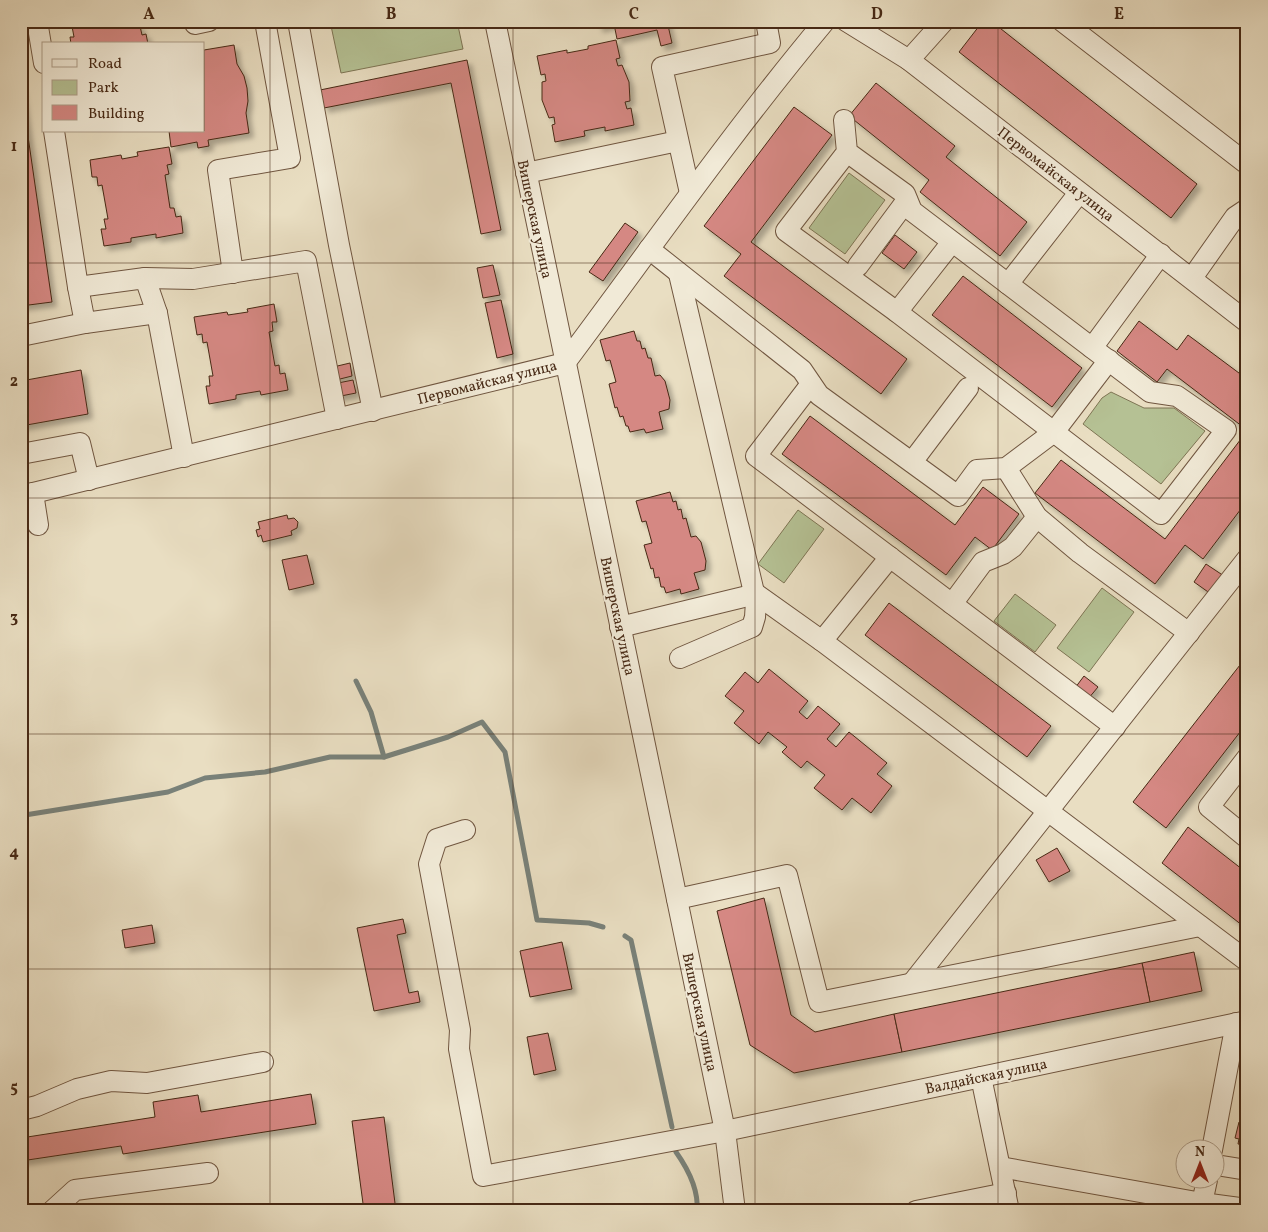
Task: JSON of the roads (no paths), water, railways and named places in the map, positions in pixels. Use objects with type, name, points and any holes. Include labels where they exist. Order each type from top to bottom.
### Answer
[{"type":"street","points":[[37,21],[42,51]]},
{"type":"street","points":[[195,21],[195,24],[209,21]]},
{"type":"street","points":[[265,21],[290,158]]},
{"type":"street","points":[[298,21],[372,411]]},
{"type":"street","name":"Вишерская улица","points":[[495,21],[725,1130],[734,1211]]},
{"type":"street","points":[[766,21],[770,42],[792,61]]},
{"type":"street","name":"Первомайская улица","points":[[27,495],[565,364],[690,193],[825,21]]},
{"type":"street","name":"Первомайская улица","points":[[846,21],[909,60],[1247,322]]},
{"type":"street","points":[[909,60],[944,21]]},
{"type":"street","points":[[1062,21],[1247,164]]},
{"type":"street","points":[[690,193],[662,67],[770,42]]},
{"type":"street","points":[[844,120],[846,152],[786,231],[897,312],[1161,514],[1226,430],[1177,396],[1150,392],[912,211],[904,194],[846,152]]},
{"type":"street","points":[[54,132],[85,323]]},
{"type":"street","points":[[526,173],[678,141]]},
{"type":"street","points":[[233,273],[218,170],[322,152]]},
{"type":"street","points":[[1008,284],[1079,193]]},
{"type":"street","points":[[858,266],[907,200]]},
{"type":"street","points":[[1192,278],[1236,217],[1247,209]]},
{"type":"street","points":[[897,312],[952,242]]},
{"type":"street","points":[[649,249],[802,370],[819,395],[958,496],[977,470],[1006,468],[1054,432],[1109,360]]},
{"type":"street","points":[[1092,348],[1160,254]]},
{"type":"street","points":[[78,287],[145,278],[193,279],[306,261],[336,419]]},
{"type":"street","points":[[679,274],[756,594],[755,617],[752,627],[680,658]]},
{"type":"street","points":[[145,278],[157,313],[184,456]]},
{"type":"street","points":[[21,336],[85,323],[157,313]]},
{"type":"street","points":[[811,384],[756,456],[1115,727]]},
{"type":"street","points":[[912,462],[968,388]]},
{"type":"street","points":[[21,454],[80,443],[89,480]]},
{"type":"street","points":[[1006,468],[1037,517],[1080,553],[1189,633]]},
{"type":"street","points":[[27,495],[38,525]]},
{"type":"street","points":[[952,604],[983,562],[1004,554],[1013,547],[1037,517]]},
{"type":"street","points":[[822,641],[890,557]]},
{"type":"street","points":[[913,982],[1247,559]]},
{"type":"street","points":[[620,627],[756,594],[822,641],[1247,961]]},
{"type":"street","points":[[1247,758],[1209,807],[1247,838]]},
{"type":"street","name":"Валдайская улица","points":[[465,830],[437,839],[429,864],[460,1030],[459,1049],[483,1176],[725,1130],[981,1077],[1241,1027]]},
{"type":"street","points":[[676,899],[787,875],[819,1002],[1200,926]]},
{"type":"street","points":[[1214,1140],[1241,1027]]},
{"type":"street","points":[[21,1110],[38,1106],[77,1089],[111,1081],[147,1083],[263,1062]]},
{"type":"street","points":[[916,1211],[1012,1206],[1000,1167],[981,1077]]},
{"type":"street","points":[[1000,1167],[1202,1203],[1247,1209]]},
{"type":"street","points":[[1226,1167],[1247,1170]]},
{"type":"street","points":[[52,1211],[75,1190],[208,1173]]},
{"type":"street","points":[[1202,1203],[1205,1190]]},
{"type":"waterway","points":[[356,681],[371,712],[384,757]]},
{"type":"waterway","points":[[21,799],[25,815],[168,792],[205,778],[265,772],[330,757],[384,757],[448,737],[482,722],[505,752],[537,920],[589,923],[603,927]]},
{"type":"waterway","points":[[625,936],[631,940],[672,1127]]},
{"type":"waterway","points":[[676,1152],[692,1180],[696,1195],[697,1211]]}]
